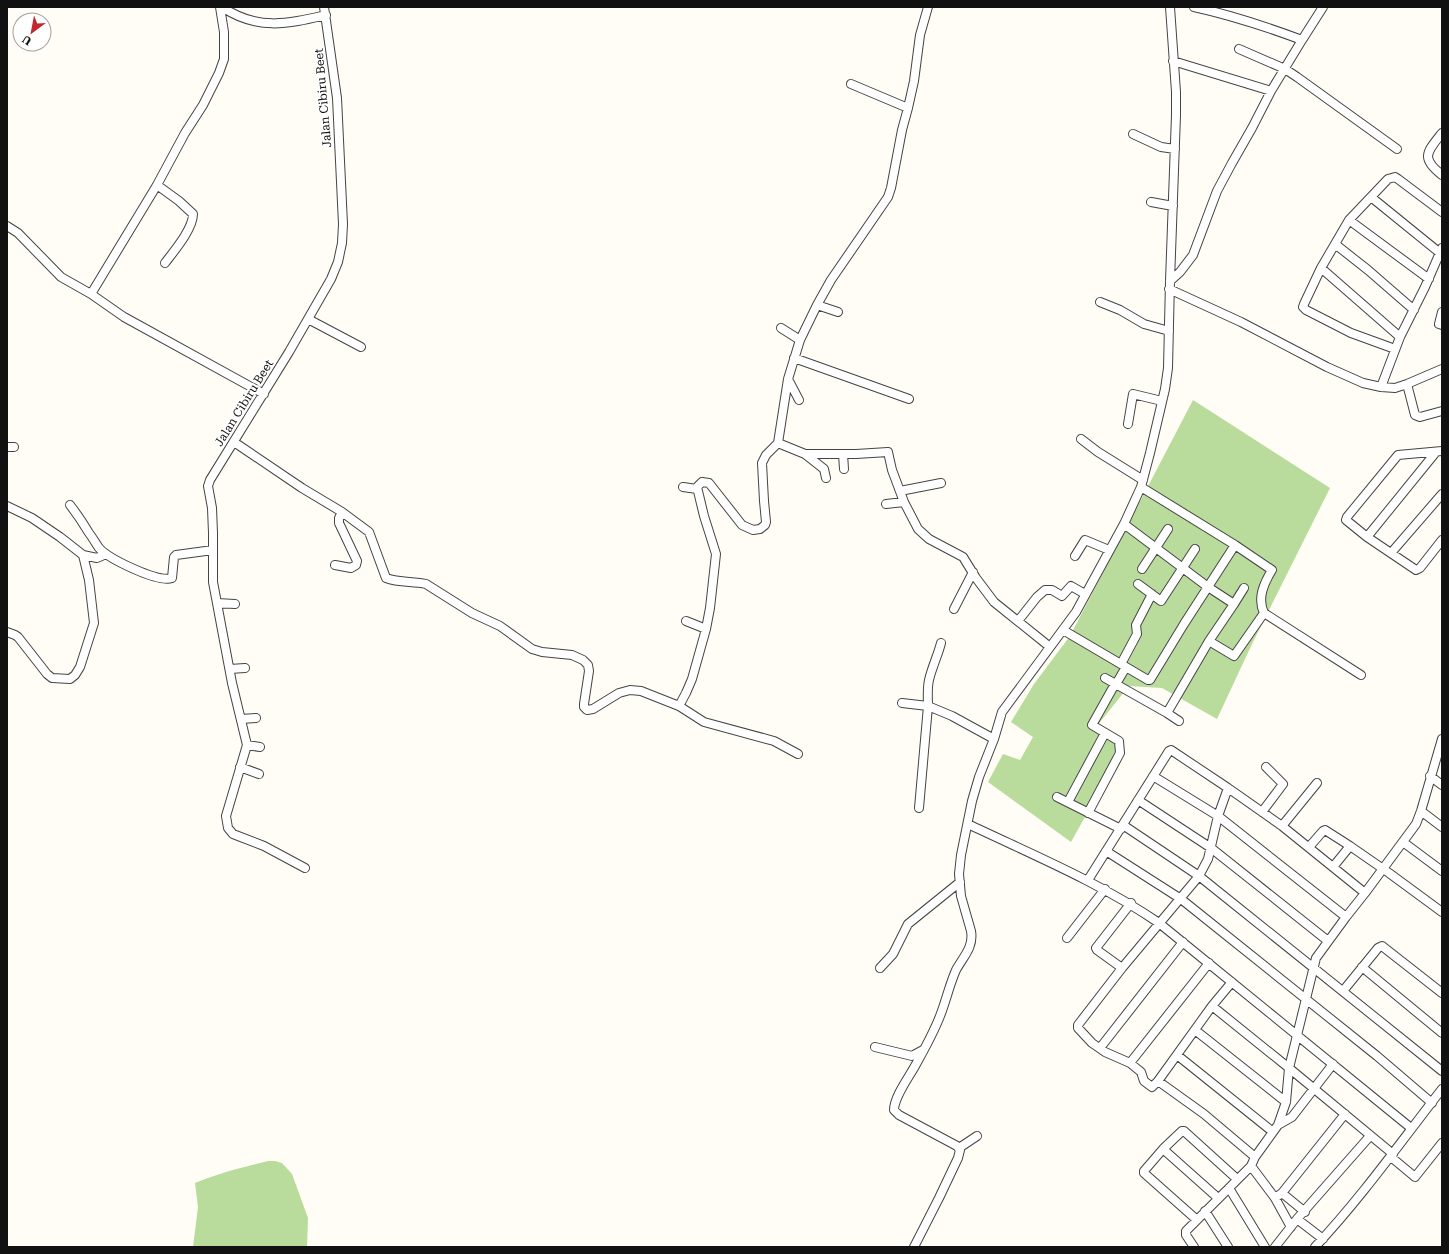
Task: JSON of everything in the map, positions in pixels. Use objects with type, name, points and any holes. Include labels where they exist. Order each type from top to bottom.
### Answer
[{"type":"street","points":[[221,7],[253,22],[272,24],[285,24],[325,11]]},
{"type":"street","points":[[92,294],[157,185],[185,133],[203,105],[224,59],[224,32],[221,7]]},
{"type":"street","points":[[679,706],[692,679],[706,629],[716,554],[707,529],[697,489],[698,485],[702,482],[709,483],[742,525],[753,530],[760,529],[765,526],[762,463],[766,455],[778,443],[788,379],[794,358],[800,340],[831,280],[888,197],[894,178],[902,130],[914,80],[920,35],[928,7]]},
{"type":"street","points":[[959,1148],[926,1128],[901,1116],[894,1110],[894,1106],[904,1084],[932,1036],[948,991],[971,943],[971,931],[961,896],[961,855],[979,777],[994,739],[1002,712],[1076,612],[1124,524],[1142,484],[1162,401],[1168,368],[1176,92],[1170,7]]},
{"type":"street","points":[[1194,7],[1232,16],[1302,40]]},
{"type":"street","points":[[1170,285],[1193,255],[1217,191],[1232,162],[1271,91],[1323,7]]},
{"type":"street","name":"Jalan Cibiru Beet","points":[[247,745],[213,582],[212,508],[208,483],[308,320],[335,271],[338,262],[343,224],[337,98],[325,11]]},
{"type":"street","points":[[1238,49],[1285,69],[1397,150]]},
{"type":"street","points":[[1173,61],[1271,91]]},
{"type":"street","points":[[851,84],[908,108]]},
{"type":"street","points":[[1442,133],[1432,147],[1428,157],[1432,168],[1442,175]]},
{"type":"street","points":[[1133,134],[1161,147],[1175,149]]},
{"type":"street","points":[[1395,348],[1351,333],[1306,310],[1304,304],[1320,268],[1349,220],[1388,179],[1395,177],[1402,181],[1442,212]]},
{"type":"street","points":[[157,185],[179,201],[193,214],[193,218],[187,232],[165,263]]},
{"type":"street","points":[[1371,197],[1441,250],[1429,279],[1395,348],[1381,387]]},
{"type":"street","points":[[1151,202],[1173,206]]},
{"type":"street","points":[[1349,220],[1429,279]]},
{"type":"street","points":[[7,226],[18,233],[61,277],[92,294],[124,317],[264,394]]},
{"type":"street","points":[[1335,244],[1368,270],[1414,310]]},
{"type":"street","points":[[1320,268],[1400,337]]},
{"type":"street","points":[[1170,285],[1327,367],[1363,383],[1395,388],[1442,369]]},
{"type":"street","points":[[1100,302],[1120,310],[1144,324],[1169,331]]},
{"type":"street","points":[[817,305],[838,312]]},
{"type":"street","points":[[1442,312],[1439,324],[1442,324]]},
{"type":"street","points":[[308,320],[361,347]]},
{"type":"street","points":[[781,328],[800,340]]},
{"type":"street","points":[[794,358],[910,399]]},
{"type":"street","points":[[788,379],[799,400]]},
{"type":"street","points":[[1407,384],[1415,415],[1420,417],[1442,411]]},
{"type":"street","points":[[1128,424],[1133,394],[1162,401]]},
{"type":"street","points":[[1081,439],[1142,484],[1272,570],[1264,582],[1260,606],[1264,613],[1361,676]]},
{"type":"street","points":[[234,442],[302,488],[342,512],[369,532],[372,536],[386,578],[402,582],[418,582],[426,584],[472,613],[500,626],[532,649],[542,652],[572,655],[584,660],[588,665],[589,671],[584,704],[584,707],[587,710],[593,709],[618,693],[630,690],[641,691],[679,706],[704,722],[774,741],[798,754]]},
{"type":"street","points":[[778,443],[805,454],[824,469],[826,478]]},
{"type":"street","points":[[1367,537],[1439,451]]},
{"type":"street","points":[[1439,451],[1398,455],[1347,517],[1347,522],[1414,569],[1418,570],[1442,540]]},
{"type":"street","points":[[805,454],[888,452],[892,470],[904,502],[918,528],[929,539],[963,557],[976,578],[994,602],[1050,647]]},
{"type":"street","points":[[843,454],[844,469]]},
{"type":"street","points":[[900,491],[941,483]]},
{"type":"street","points":[[683,487],[697,489]]},
{"type":"street","points":[[1391,553],[1442,494]]},
{"type":"street","points":[[886,504],[904,502]]},
{"type":"street","points":[[70,504],[99,548],[106,554],[151,576],[167,580],[172,578],[174,557],[176,555],[213,550]]},
{"type":"street","points":[[7,506],[32,518],[83,555],[98,558],[106,554]]},
{"type":"street","points":[[335,566],[351,568],[356,565],[357,561],[339,523],[339,518],[342,512]]},
{"type":"street","points":[[1124,524],[1208,587],[1234,604]]},
{"type":"street","points":[[1142,569],[1168,529]]},
{"type":"street","points":[[1075,556],[1085,540],[1109,550]]},
{"type":"street","points":[[1064,630],[1150,680],[1235,545]]},
{"type":"street","points":[[1138,584],[1160,601],[1195,549]]},
{"type":"street","points":[[7,632],[15,634],[18,637],[47,674],[52,678],[70,679],[75,675],[80,666],[94,623],[89,580],[83,555]]},
{"type":"street","points":[[954,609],[973,572]]},
{"type":"street","points":[[1018,621],[1037,597],[1045,590],[1052,590],[1062,596],[1070,586],[1085,594]]},
{"type":"street","points":[[1167,713],[1209,641],[1244,588]]},
{"type":"street","points":[[1088,813],[1120,753],[1119,741],[1092,725],[1116,684],[1137,634],[1136,624],[1152,594]]},
{"type":"street","points":[[217,603],[235,604]]},
{"type":"street","points":[[1209,641],[1234,656],[1264,613]]},
{"type":"street","points":[[686,621],[706,629]]},
{"type":"street","points":[[919,808],[928,706],[927,692],[929,680],[941,643]]},
{"type":"street","points":[[230,669],[245,668]]},
{"type":"street","points":[[1105,678],[1179,721]]},
{"type":"street","points":[[902,703],[928,706],[952,716],[994,739]]},
{"type":"street","points":[[241,719],[256,718]]},
{"type":"street","points":[[1068,802],[1105,733]]},
{"type":"street","points":[[1194,1247],[1186,1232],[1250,1166],[1278,1125],[1286,1102],[1289,1068],[1316,958],[1416,824],[1442,740]]},
{"type":"street","points":[[260,747],[247,745],[226,816],[228,828],[233,834],[264,846],[305,868]]},
{"type":"street","points":[[1088,880],[1168,751],[1172,750],[1282,826],[1365,893]]},
{"type":"street","points":[[240,766],[260,774]]},
{"type":"street","points":[[1262,812],[1283,784],[1266,767]]},
{"type":"street","points":[[1153,776],[1218,816],[1346,916]]},
{"type":"street","points":[[1430,776],[1442,785]]},
{"type":"street","points":[[1282,826],[1317,783]]},
{"type":"street","points":[[1228,788],[1218,816],[1208,859],[1199,876],[1122,968],[1078,1026],[1079,1030],[1100,1048],[1119,1059],[1130,1063],[1141,1072],[1144,1081],[1152,1087],[1158,1081],[1212,1006],[1232,982]]},
{"type":"street","points":[[1057,797],[1088,813],[1122,827],[1199,876],[1442,1071]]},
{"type":"street","points":[[1138,800],[1211,848],[1328,941]]},
{"type":"street","points":[[1421,811],[1442,827]]},
{"type":"street","points":[[968,824],[1088,880],[1130,903],[1183,942],[1411,1128]]},
{"type":"street","points":[[1309,847],[1323,831],[1326,830],[1442,912]]},
{"type":"street","points":[[1403,842],[1442,871]]},
{"type":"street","points":[[1333,867],[1350,846]]},
{"type":"street","points":[[1106,851],[1181,899],[1377,1056],[1432,1103]]},
{"type":"street","points":[[880,968],[893,954],[905,930],[913,919],[960,882]]},
{"type":"street","points":[[1067,938],[1105,889]]},
{"type":"street","points":[[1122,968],[1096,948],[1130,903]]},
{"type":"street","points":[[1100,1048],[1183,942]]},
{"type":"street","points":[[1343,991],[1378,948],[1383,946],[1442,993]]},
{"type":"street","points":[[1130,1063],[1209,963]]},
{"type":"street","points":[[1362,967],[1442,1033]]},
{"type":"street","points":[[1212,1006],[1345,1114],[1415,1177],[1442,1143]]},
{"type":"street","points":[[1195,1030],[1286,1102]]},
{"type":"street","points":[[875,1047],[912,1056],[924,1050]]},
{"type":"street","points":[[1177,1055],[1273,1132]]},
{"type":"street","points":[[1278,1125],[1292,1117],[1333,1064]]},
{"type":"street","points":[[1158,1081],[1204,1114],[1255,1157]]},
{"type":"street","points":[[1315,1247],[1392,1155],[1411,1128],[1442,1090]]},
{"type":"street","points":[[1275,1198],[1282,1193],[1345,1114]]},
{"type":"street","points":[[1197,1220],[1144,1174],[1144,1171],[1163,1149],[1182,1131],[1184,1131],[1237,1179]]},
{"type":"street","points":[[959,1148],[977,1136]]},
{"type":"street","points":[[1275,1247],[1370,1136]]},
{"type":"street","points":[[914,1247],[936,1205],[958,1157],[960,1150],[959,1148]]},
{"type":"street","points":[[1163,1149],[1218,1198]]},
{"type":"street","points":[[1250,1166],[1275,1198],[1291,1227]]},
{"type":"street","points":[[1229,1188],[1265,1247]]},
{"type":"street","points":[[1282,1193],[1304,1212]]},
{"type":"street","points":[[1205,1211],[1228,1247]]},
{"type":"street","points":[[1297,1220],[1323,1239]]},
{"type":"green space","points":[[1193,400],[1330,488],[1252,644],[1217,719],[1162,688],[1129,686],[1096,727],[1124,747],[1071,842],[988,782],[1003,754],[1020,760],[1033,737],[1011,722],[1034,684],[1070,636]]},
{"type":"green space","points":[[268,1161],[282,1163],[292,1174],[308,1218],[307,1247],[193,1247],[198,1207],[195,1183],[222,1173]]}]
